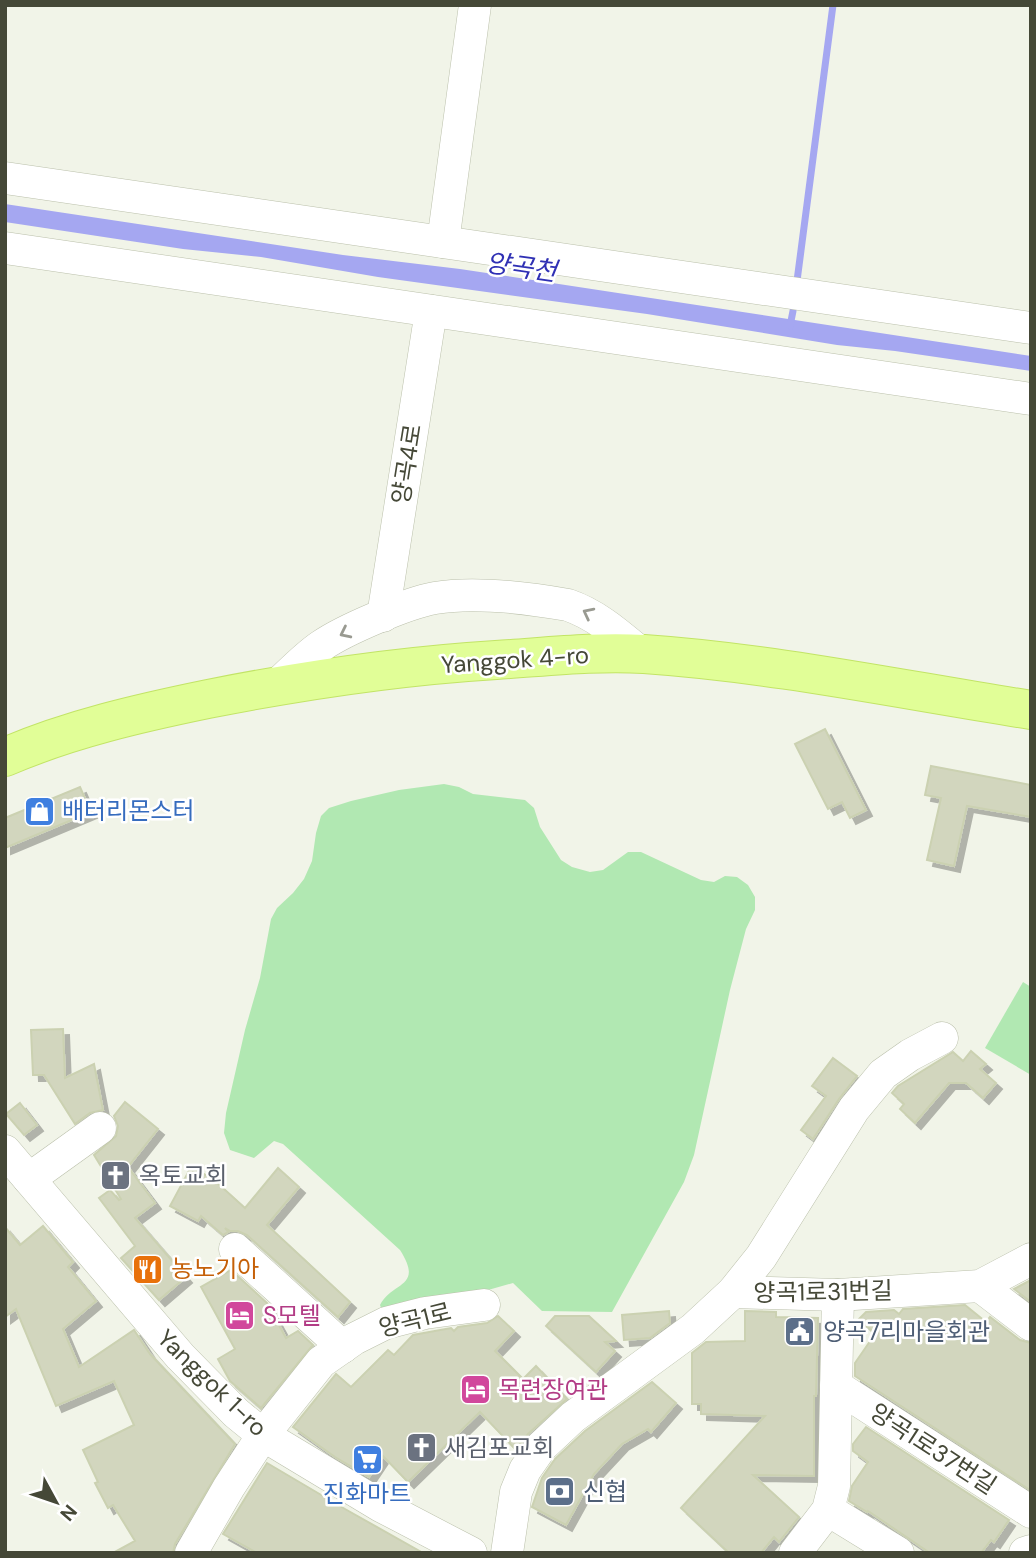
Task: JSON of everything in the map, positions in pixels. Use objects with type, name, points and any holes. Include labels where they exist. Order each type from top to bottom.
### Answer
[{"type":"main road","name":"Yanggok 4-ro","points":[[5,757],[134,715],[277,685],[444,663],[579,654],[642,654],[750,665],[1031,710]]},
{"type":"street","points":[[443,243],[475,5]]},
{"type":"street","points":[[5,178],[1031,328]]},
{"type":"street","points":[[5,248],[1031,399]]},
{"type":"street","name":"양곡4로","points":[[383,616],[431,311]]},
{"type":"street","points":[[277,685],[321,645],[383,616],[434,598],[461,596],[551,602],[585,611],[642,654]]},
{"type":"street","points":[[733,1292],[761,1257],[854,1109],[883,1074],[910,1055],[942,1038]]},
{"type":"street","points":[[29,1178],[100,1128]]},
{"type":"street","name":"Yanggok 1-ro","points":[[5,1151],[180,1356],[236,1413],[263,1435],[382,1506],[471,1553]]},
{"type":"street","points":[[235,1249],[343,1346]]},
{"type":"street","name":"양곡1로31번길","points":[[507,1553],[516,1492],[525,1470],[541,1447],[573,1418],[692,1329],[733,1292],[838,1295],[980,1286],[1031,1259]]},
{"type":"street","points":[[980,1286],[1031,1325]]},
{"type":"street","name":"양곡1로37번길","points":[[795,1553],[828,1510],[834,1486],[838,1295]]},
{"type":"street","name":"양곡1로","points":[[191,1553],[263,1435],[321,1362],[386,1322],[425,1313],[484,1305]]},
{"type":"street","name":"양곡1로37번길","points":[[836,1386],[1031,1512]]},
{"type":"street","points":[[828,1510],[898,1553]]},
{"type":"street","points":[[1026,1553],[1031,1551]]},
{"type":"green space","points":[[444,784],[473,794],[525,800],[534,808],[540,827],[561,860],[572,867],[590,872],[603,870],[628,852],[641,852],[701,880],[714,882],[725,876],[737,877],[748,885],[755,897],[755,910],[746,929],[730,990],[694,1155],[684,1182],[612,1312],[542,1311],[513,1283],[453,1300],[382,1310],[380,1305],[386,1297],[408,1278],[407,1262],[400,1250],[283,1144],[274,1141],[254,1158],[230,1150],[224,1133],[226,1113],[260,978],[271,919],[277,908],[304,879],[312,861],[321,816],[329,808],[351,801],[399,790]]},
{"type":"green space","points":[[1023,982],[1031,987],[1031,1075],[985,1048]]},
{"type":"water","points":[[5,204],[343,255],[460,269],[1031,356],[1031,371],[837,345],[647,314],[378,277],[261,257],[183,249],[5,222]]},
{"type":"building","points":[[825,729],[866,810],[850,818],[842,802],[828,809],[795,744]]},
{"type":"building","points":[[931,766],[1031,785],[1031,817],[967,806],[954,866],[927,860],[941,798],[925,795]]},
{"type":"building","points":[[80,787],[91,812],[5,848],[5,818]]},
{"type":"building","points":[[63,1029],[65,1078],[94,1064],[103,1110],[90,1113],[75,1124],[44,1075],[33,1075],[31,1030]]},
{"type":"building","points":[[971,1051],[986,1064],[980,1069],[996,1083],[983,1098],[966,1083],[949,1083],[915,1123],[900,1109],[904,1104],[892,1093],[898,1086],[953,1052],[963,1061]]},
{"type":"building","points":[[833,1058],[857,1076],[813,1139],[801,1130],[826,1096],[812,1086]]},
{"type":"building","points":[[125,1102],[158,1129],[128,1167],[155,1203],[135,1218],[186,1277],[159,1300],[121,1258],[135,1246],[99,1198],[110,1190],[121,1199],[94,1155],[116,1136],[118,1126],[114,1116]]},
{"type":"building","points":[[20,1103],[37,1125],[24,1135],[6,1114]]},
{"type":"building","points":[[191,1167],[213,1179],[245,1208],[278,1168],[299,1187],[267,1225],[350,1302],[338,1317],[247,1235],[225,1228],[228,1232],[223,1235],[201,1216],[198,1221],[170,1206]]},
{"type":"building","points":[[43,1226],[73,1262],[68,1267],[96,1301],[63,1329],[79,1367],[134,1330],[150,1354],[235,1444],[175,1544],[173,1553],[113,1553],[135,1541],[113,1505],[108,1508],[83,1450],[134,1425],[114,1381],[56,1406],[16,1309],[5,1317],[5,1227],[20,1245]]},
{"type":"building","points":[[231,1270],[267,1303],[286,1338],[298,1331],[313,1345],[261,1408],[230,1381],[218,1359],[235,1349],[201,1287]]},
{"type":"building","points":[[1031,1280],[1031,1302],[1014,1289]]},
{"type":"building","points":[[965,1305],[986,1322],[990,1317],[1020,1340],[1031,1343],[1030,1490],[855,1376],[855,1363],[875,1334],[859,1319],[866,1312],[894,1310],[899,1314],[903,1309]]},
{"type":"building","points":[[669,1311],[670,1323],[650,1338],[624,1340],[622,1315]]},
{"type":"building","points":[[745,1311],[776,1312],[776,1317],[818,1318],[814,1476],[753,1475],[799,1517],[779,1542],[774,1537],[761,1553],[729,1553],[681,1508],[765,1416],[701,1414],[701,1404],[692,1404],[692,1353],[706,1342],[745,1341]]},
{"type":"building","points":[[498,1316],[514,1331],[495,1351],[523,1379],[536,1366],[567,1399],[528,1434],[516,1450],[480,1412],[408,1482],[383,1456],[369,1477],[293,1427],[336,1374],[351,1387],[388,1350],[394,1355],[413,1335],[451,1328],[454,1331],[458,1327],[487,1323]]},
{"type":"building","points":[[555,1316],[589,1316],[616,1341],[605,1342],[615,1351],[596,1372],[546,1326]]},
{"type":"building","points":[[652,1382],[676,1403],[651,1432],[648,1429],[622,1444],[594,1474],[566,1525],[532,1507],[542,1478],[555,1459],[585,1431]]},
{"type":"building","points":[[866,1427],[1009,1520],[994,1542],[991,1540],[981,1553],[930,1553],[849,1501],[852,1486],[868,1462],[853,1451],[853,1444]]},
{"type":"building","points":[[267,1463],[423,1553],[257,1553],[223,1534]]},
{"type":"waterway","points":[[797,281],[833,5]]},
{"type":"waterway","points":[[790,326],[793,311]]},
{"type":"place","name":"배터리몬스터","points":[[39,811]]},
{"type":"place","name":"옥토교회","points":[[116,1176]]},
{"type":"place","name":"농노기아","points":[[148,1269]]},
{"type":"place","name":"S모텔","points":[[240,1316]]},
{"type":"place","name":"양곡7리마을회관","points":[[800,1332]]},
{"type":"place","name":"목련장여관","points":[[475,1390]]},
{"type":"place","name":"새김포교회","points":[[421,1448]]},
{"type":"place","name":"진화마트","points":[[367,1460]]},
{"type":"place","name":"신협","points":[[560,1492]]},
{"type":"water label","name":"양곡천","points":[[521,267]]}]
